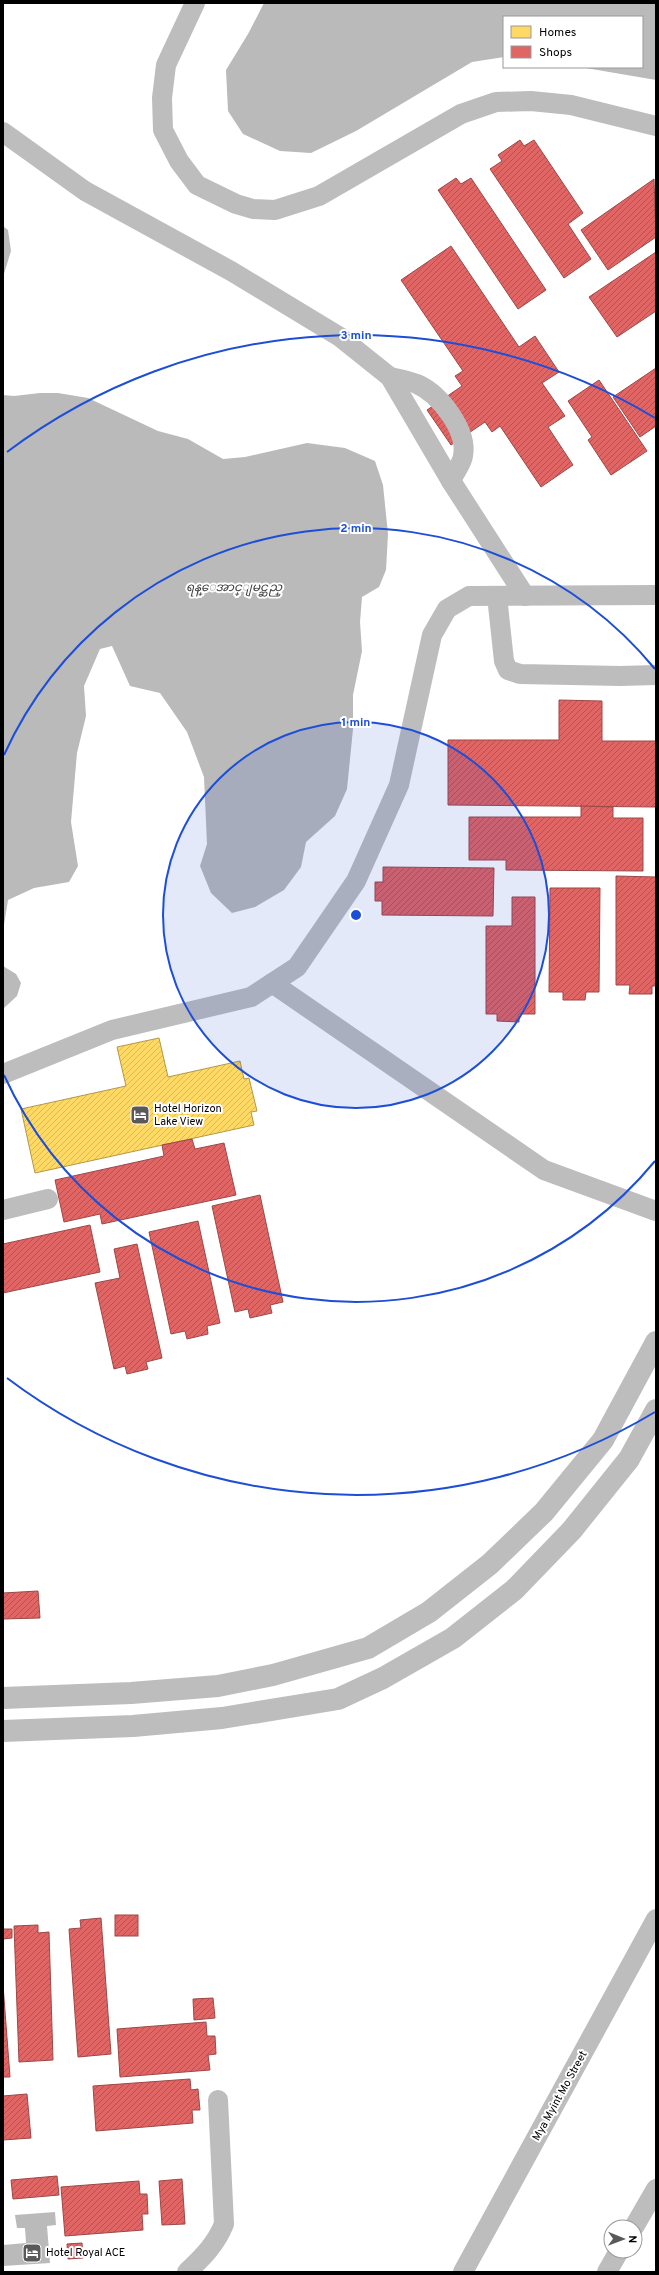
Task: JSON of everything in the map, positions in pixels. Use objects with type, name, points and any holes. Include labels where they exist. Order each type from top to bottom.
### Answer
[{"type":"main road","points":[[3,1698],[131,1693],[218,1686],[273,1675],[368,1648],[430,1612],[490,1564],[544,1512],[603,1440],[656,1342]]},
{"type":"main road","points":[[3,1731],[133,1726],[222,1718],[338,1699],[383,1678],[453,1638],[514,1590],[572,1530],[629,1459],[656,1410]]},
{"type":"street","points":[[195,3],[166,65],[162,98],[163,130],[179,161],[198,185],[236,204],[253,209],[275,210],[318,196],[461,114],[496,102],[531,100],[571,104],[656,126]]},
{"type":"street","points":[[3,132],[85,191],[231,271],[340,337],[390,377],[450,480],[525,596]]},
{"type":"street","points":[[390,377],[418,385],[436,398],[453,417],[464,442],[463,457],[450,480]]},
{"type":"street","points":[[3,1074],[112,1030],[251,997],[297,966],[356,881],[399,784],[432,635],[447,609],[469,596],[656,595]]},
{"type":"street","points":[[497,596],[504,661],[508,670],[520,674],[656,675]]},
{"type":"street","points":[[272,983],[544,1170],[656,1211]]},
{"type":"street","points":[[3,1210],[48,1199]]},
{"type":"street","name":"Mya Myint Mo Street","points":[[464,2272],[656,1920]]},
{"type":"street","points":[[187,2272],[208,2252],[219,2237],[224,2224],[218,2100]]},
{"type":"street","points":[[639,2219],[656,2189]]},
{"type":"street","points":[[607,2272],[615,2259]]},
{"type":"water","points":[[264,3],[656,3],[656,80],[586,68],[643,68],[643,16],[503,16],[503,57],[472,62],[356,131],[311,153],[280,151],[243,134],[228,111],[226,70],[248,34]]},
{"type":"water","points":[[3,226],[8,230],[11,251],[3,277]]},
{"type":"water","name":"ရန္ေအာင္ျမင္ဆည္","points":[[40,393],[58,393],[88,398],[158,431],[188,439],[223,459],[245,457],[307,443],[345,448],[375,461],[383,485],[388,534],[386,570],[379,587],[362,597],[360,622],[362,651],[353,695],[353,729],[347,789],[335,816],[306,842],[301,867],[284,890],[255,907],[232,913],[211,893],[200,866],[207,844],[204,777],[187,732],[160,693],[130,686],[112,646],[100,649],[84,686],[86,716],[77,753],[71,822],[78,866],[69,882],[34,888],[8,900],[3,931],[3,395],[14,396]]},
{"type":"water","points":[[3,966],[16,974],[21,983],[17,996],[4,1008]]},
{"type":"water","points":[[55,2212],[56,2225],[47,2226],[50,2263],[3,2266],[3,2245],[26,2243],[25,2228],[17,2228],[15,2215]]},
{"type":"building: Homes","points":[[159,1038],[168,1077],[240,1061],[244,1079],[249,1078],[257,1111],[251,1112],[254,1125],[35,1173],[21,1109],[126,1086],[117,1047]]},
{"type":"building: Shops","points":[[520,140],[524,146],[534,140],[583,213],[568,224],[591,259],[564,278],[490,169],[502,161],[498,155]]},
{"type":"building: Shops","points":[[456,178],[461,184],[471,178],[546,290],[518,309],[438,190]]},
{"type":"building: Shops","points":[[654,179],[656,237],[608,270],[581,230]]},
{"type":"building: Shops","points":[[451,246],[519,347],[535,336],[559,372],[542,383],[565,416],[548,427],[573,465],[541,487],[500,426],[492,432],[485,422],[451,445],[427,410],[462,386],[455,376],[463,371],[401,280]]},
{"type":"building: Shops","points":[[656,252],[656,311],[617,337],[589,297]]},
{"type":"building: Shops","points":[[656,368],[656,426],[640,437],[613,397]]},
{"type":"building: Shops","points":[[599,380],[647,451],[611,475],[588,440],[592,437],[568,401]]},
{"type":"building: Shops","points":[[559,700],[602,701],[602,741],[656,741],[656,807],[448,805],[448,740],[559,740]]},
{"type":"building: Shops","points":[[581,806],[613,807],[613,818],[643,818],[643,871],[506,870],[506,860],[469,860],[469,817],[581,817]]},
{"type":"building: Shops","points":[[383,867],[494,868],[493,916],[382,915],[382,901],[375,901],[375,882],[383,882]]},
{"type":"building: Shops","points":[[616,876],[656,877],[656,986],[652,986],[652,994],[629,994],[630,985],[616,985]]},
{"type":"building: Shops","points":[[550,888],[600,888],[599,992],[586,992],[585,1000],[563,1000],[563,992],[549,992]]},
{"type":"building: Shops","points":[[512,897],[535,897],[535,1014],[519,1014],[519,1022],[497,1021],[497,1014],[486,1014],[486,926],[512,926]]},
{"type":"building: Shops","points":[[192,1139],[195,1149],[224,1143],[236,1195],[102,1224],[100,1214],[64,1222],[55,1180],[164,1156],[162,1145]]},
{"type":"building: Shops","points":[[260,1195],[283,1302],[270,1305],[272,1313],[250,1318],[248,1309],[235,1312],[212,1206]]},
{"type":"building: Shops","points":[[198,1221],[220,1323],[207,1326],[208,1334],[187,1339],[185,1331],[171,1334],[149,1232]]},
{"type":"building: Shops","points":[[90,1225],[100,1272],[3,1293],[3,1244]]},
{"type":"building: Shops","points":[[137,1244],[162,1358],[146,1362],[148,1369],[127,1374],[125,1366],[114,1369],[95,1283],[120,1278],[114,1249]]},
{"type":"building: Shops","points":[[38,1591],[40,1618],[3,1619],[3,1593]]},
{"type":"building: Shops","points":[[115,1915],[138,1915],[138,1936],[115,1936]]},
{"type":"building: Shops","points":[[101,1918],[111,2054],[78,2057],[69,1929],[81,1928],[80,1920]]},
{"type":"building: Shops","points":[[38,1925],[38,1933],[49,1932],[53,2060],[19,2062],[14,1926]]},
{"type":"building: Shops","points":[[3,1929],[12,1929],[12,1938],[3,1939]]},
{"type":"building: Shops","points":[[3,1985],[10,2077],[3,2077]]},
{"type":"building: Shops","points":[[213,1998],[215,2018],[194,2020],[193,1999]]},
{"type":"building: Shops","points":[[206,2022],[207,2036],[215,2036],[216,2054],[208,2055],[210,2070],[120,2077],[117,2029]]},
{"type":"building: Shops","points":[[190,2079],[191,2090],[198,2089],[200,2110],[192,2110],[193,2123],[96,2131],[93,2086]]},
{"type":"building: Shops","points":[[27,2094],[31,2138],[3,2140],[3,2096]]},
{"type":"building: Shops","points":[[57,2176],[59,2195],[13,2199],[11,2180]]},
{"type":"building: Shops","points":[[182,2179],[185,2224],[162,2225],[159,2181]]},
{"type":"building: Shops","points":[[139,2181],[140,2194],[147,2194],[148,2214],[142,2214],[143,2230],[65,2236],[61,2187]]},
{"type":"building: Shops","points":[[82,2243],[83,2258],[68,2259],[67,2244]]},
{"type":"place","name":"Hotel Horizon Lake View","points":[[140,1115]]},
{"type":"place","name":"Hotel Royal ACE","points":[[32,2253]]}]
